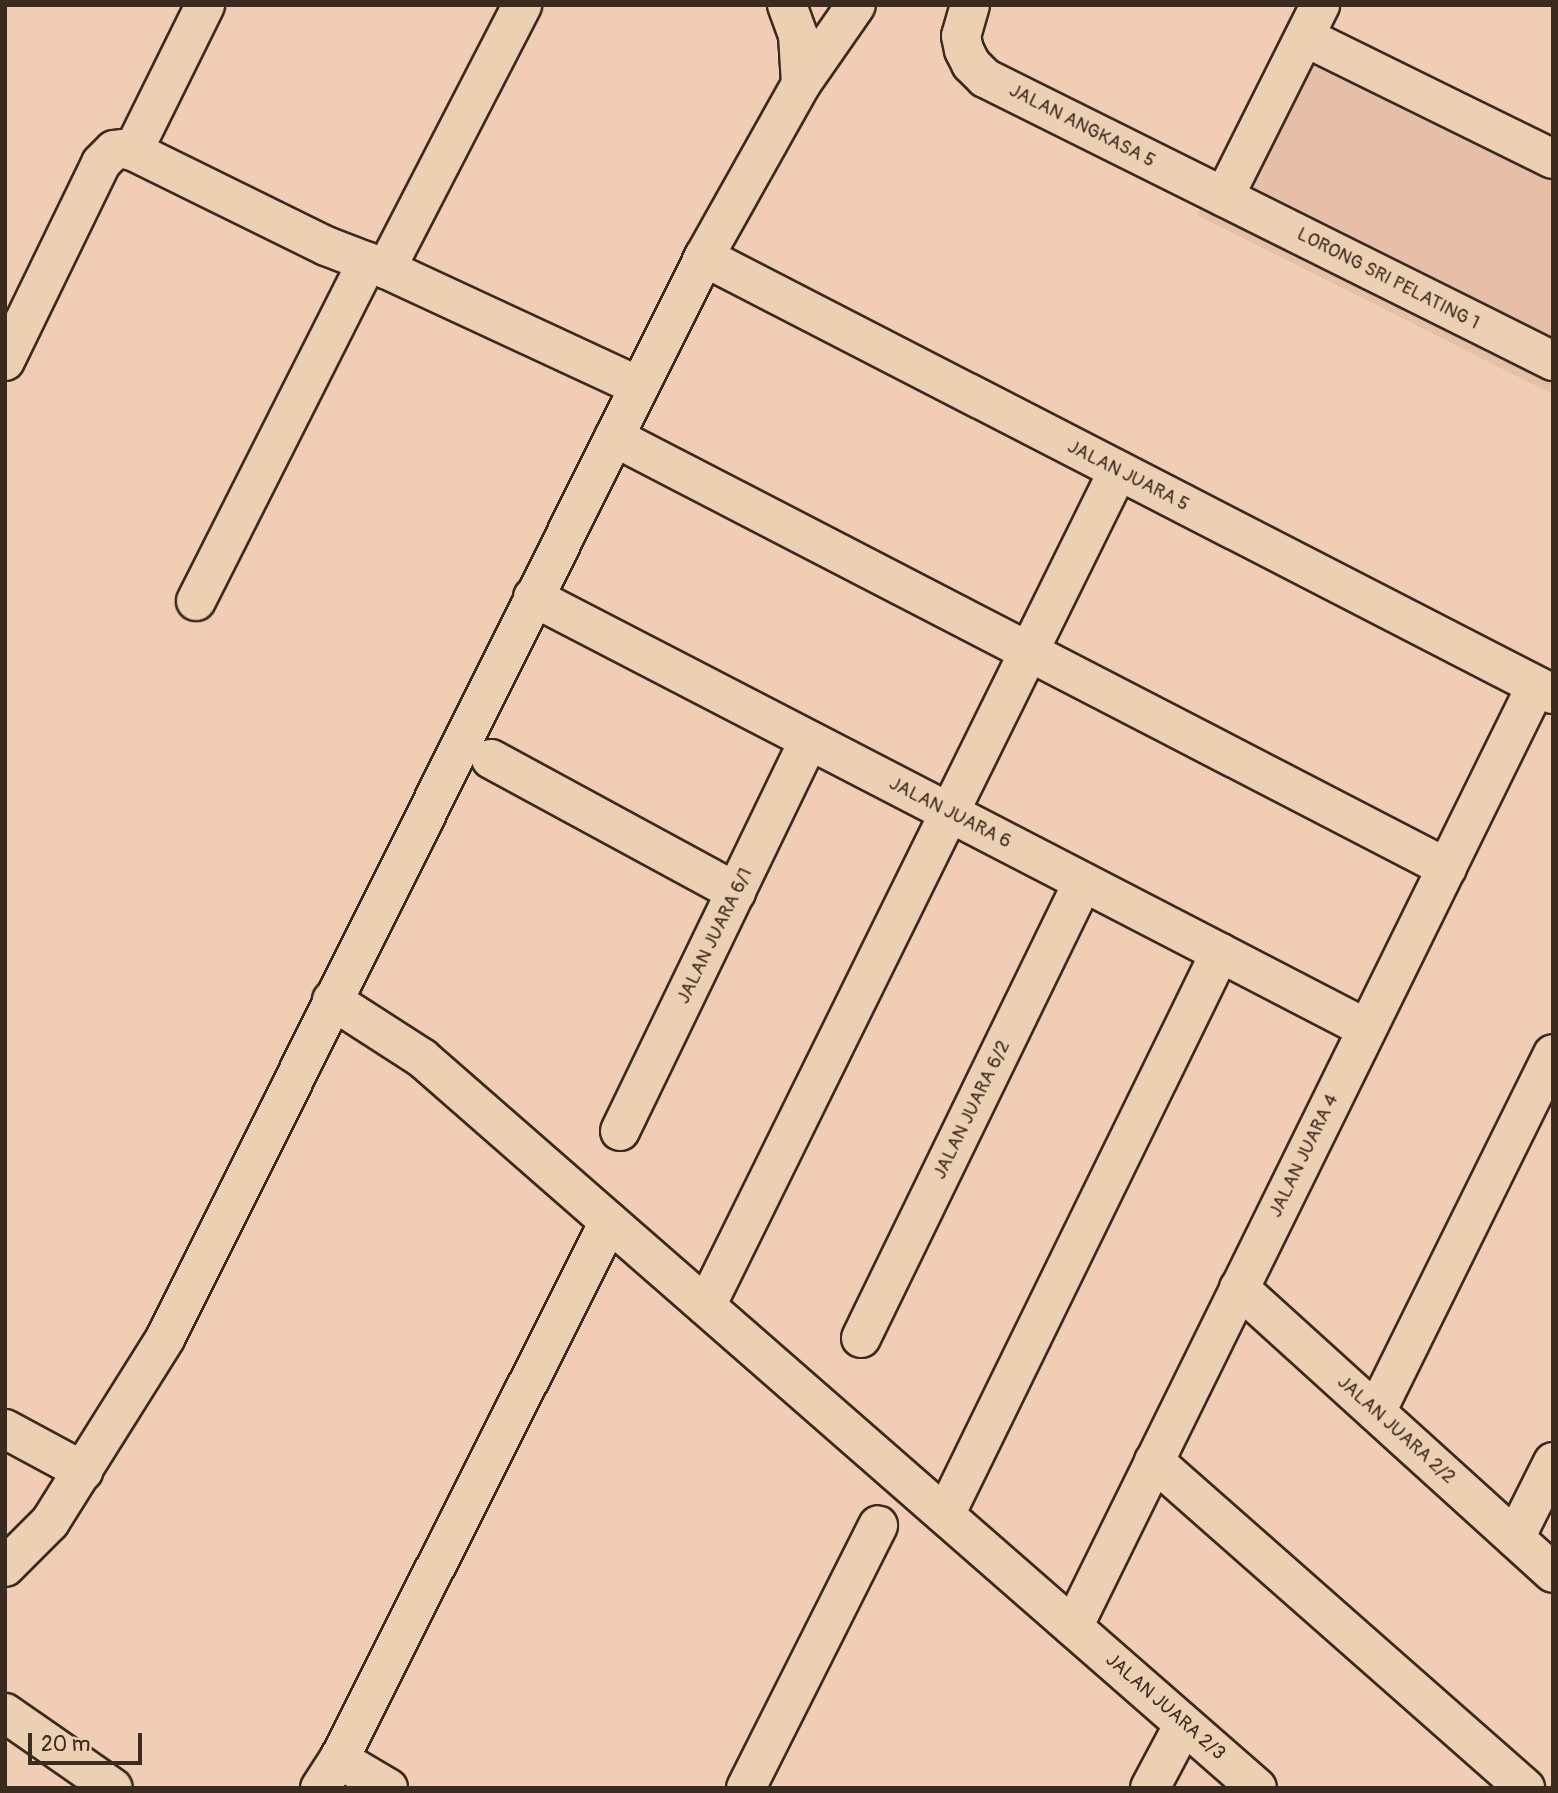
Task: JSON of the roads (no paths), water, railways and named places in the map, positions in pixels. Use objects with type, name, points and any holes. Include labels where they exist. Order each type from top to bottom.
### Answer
[{"type":"street","points":[[133,151],[205,5]]},
{"type":"street","points":[[197,601],[376,265],[522,5]]},
{"type":"street","points":[[787,5],[798,35],[801,84]]},
{"type":"street","points":[[5,1567],[50,1522],[166,1337],[704,257],[801,84],[856,5]]},
{"type":"street","name":"JALAN ANGKASA 5","points":[[966,21],[971,64],[985,78],[1224,197]]},
{"type":"street","points":[[1224,197],[1312,21],[1553,159]]},
{"type":"street","points":[[5,361],[101,163],[114,150],[133,151],[326,246],[376,265],[638,386]]},
{"type":"street","name":"LORONG SRI PELATING 1","points":[[1224,197],[1553,362]]},
{"type":"street","name":"JALAN JUARA 5","points":[[704,257],[1545,690]]},
{"type":"street","points":[[614,437],[1447,868]]},
{"type":"street","points":[[706,1306],[1118,471]]},
{"type":"street","name":"JALAN JUARA 6","points":[[533,597],[1367,1029]]},
{"type":"street","name":"JALAN JUARA 4","points":[[1073,1627],[1447,868],[1545,690]]},
{"type":"street","name":"JALAN JUARA 6/1","points":[[620,1131],[810,740]]},
{"type":"street","points":[[492,759],[736,892]]},
{"type":"street","name":"JALAN JUARA 6/2","points":[[861,1338],[1083,882]]},
{"type":"street","points":[[945,1515],[1220,953]]},
{"type":"street","name":"JALAN JUARA 2/3","points":[[332,1000],[422,1058],[1257,1788]]},
{"type":"street","points":[[1377,1412],[1553,1054]]},
{"type":"street","points":[[388,1788],[330,1774],[608,1222]]},
{"type":"street","name":"JALAN JUARA 2/2","points":[[1239,1287],[1553,1573]]},
{"type":"street","points":[[5,1429],[83,1471]]},
{"type":"street","points":[[1154,1461],[1525,1788]]},
{"type":"street","points":[[1515,1538],[1553,1462]]},
{"type":"street","points":[[746,1788],[878,1525]]},
{"type":"street","points":[[5,1713],[113,1788]]},
{"type":"street","points":[[1150,1788],[1184,1724]]}]
